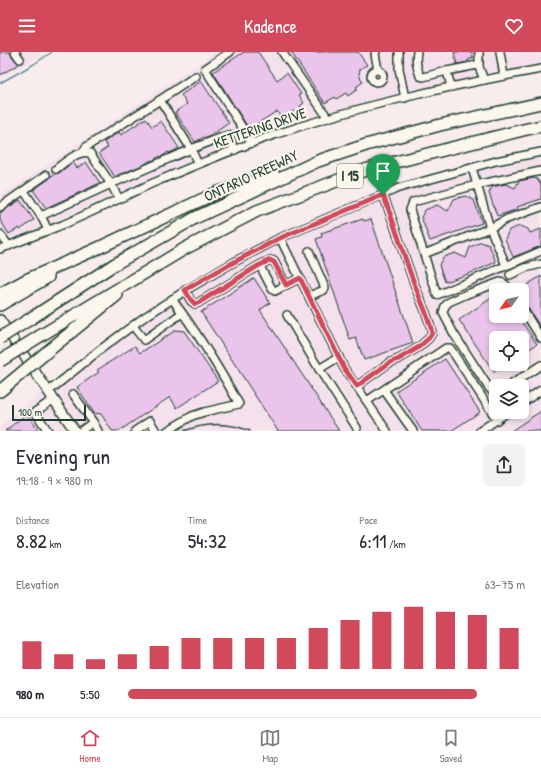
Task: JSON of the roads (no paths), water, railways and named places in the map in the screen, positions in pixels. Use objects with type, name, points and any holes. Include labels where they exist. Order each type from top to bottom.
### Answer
[{"type":"highway","name":"ONTARIO FREEWAY","points":[[0,338],[116,264],[195,218],[318,161],[366,145],[440,125],[541,103]]},
{"type":"highway","name":"I 15","points":[[0,362],[152,267],[257,211],[368,170],[541,126]]},
{"type":"highway","points":[[3,298],[94,250],[216,193],[318,161]]},
{"type":"highway","points":[[0,391],[152,267]]},
{"type":"main road","points":[[0,320],[75,431]]},
{"type":"street","points":[[15,52],[20,60]]},
{"type":"street","points":[[230,52],[206,69],[252,143]]},
{"type":"street","points":[[282,52],[328,118]]},
{"type":"street","points":[[376,52],[375,54],[378,70]]},
{"type":"street","points":[[399,52],[399,69],[405,98]]},
{"type":"street","points":[[417,52],[417,66],[420,76],[423,77],[477,65],[480,67]]},
{"type":"street","points":[[480,52],[480,67],[484,80]]},
{"type":"street","points":[[500,52],[504,76]]},
{"type":"street","name":"KETTERING DRIVE","points":[[0,249],[63,225],[198,164],[252,143],[356,110],[451,87],[541,69]]},
{"type":"street","points":[[448,71],[451,87]]},
{"type":"street","points":[[83,152],[86,147],[196,76]]},
{"type":"street","points":[[160,100],[191,149],[198,164]]},
{"type":"street","points":[[41,216],[191,149],[228,135],[235,150]]},
{"type":"street","points":[[48,431],[35,412],[51,395],[101,349],[185,290],[234,262],[280,238],[399,188],[496,161],[541,152]]},
{"type":"street","points":[[56,169],[79,153],[90,153],[111,184],[119,199]]},
{"type":"street","points":[[472,168],[490,228],[506,265]]},
{"type":"street","points":[[541,171],[476,185],[413,202],[410,210],[437,295],[541,251]]},
{"type":"street","points":[[0,207],[46,175]]},
{"type":"street","points":[[24,191],[41,216],[48,230]]},
{"type":"street","points":[[357,386],[389,363],[419,347],[429,338],[432,333],[383,195]]},
{"type":"street","points":[[424,254],[490,228],[507,219],[541,207]]},
{"type":"street","points":[[0,234],[9,246]]},
{"type":"street","points":[[280,238],[344,368],[387,431]]},
{"type":"street","points":[[309,251],[325,288],[324,290],[309,296]]},
{"type":"street","points":[[185,290],[191,300],[195,304],[198,303],[270,260],[274,262],[286,285]]},
{"type":"street","points":[[510,275],[525,268],[541,264]]},
{"type":"street","points":[[260,266],[274,291],[300,278]]},
{"type":"street","points":[[489,286],[449,302],[443,313],[454,334],[489,388]]},
{"type":"street","points":[[167,431],[192,416],[239,404],[224,378],[172,299]]},
{"type":"street","points":[[133,326],[144,340],[182,313]]},
{"type":"street","points":[[286,315],[357,428]]},
{"type":"street","points":[[529,319],[541,338]]},
{"type":"street","points":[[367,401],[446,348],[450,348],[497,420],[480,431]]},
{"type":"street","points":[[319,369],[339,357]]},
{"type":"street","points":[[520,379],[541,365]]},
{"type":"street","points":[[384,390],[413,431]]},
{"type":"street","points":[[529,399],[540,393]]},
{"type":"street","points":[[73,394],[98,431]]},
{"type":"street","points":[[135,431],[150,421],[156,431]]},
{"type":"street","points":[[80,431],[92,422]]},
{"type":"waterway","points":[[0,83],[52,52]]},
{"type":"railway","points":[[184,431],[208,425],[233,426],[250,431]]}]
